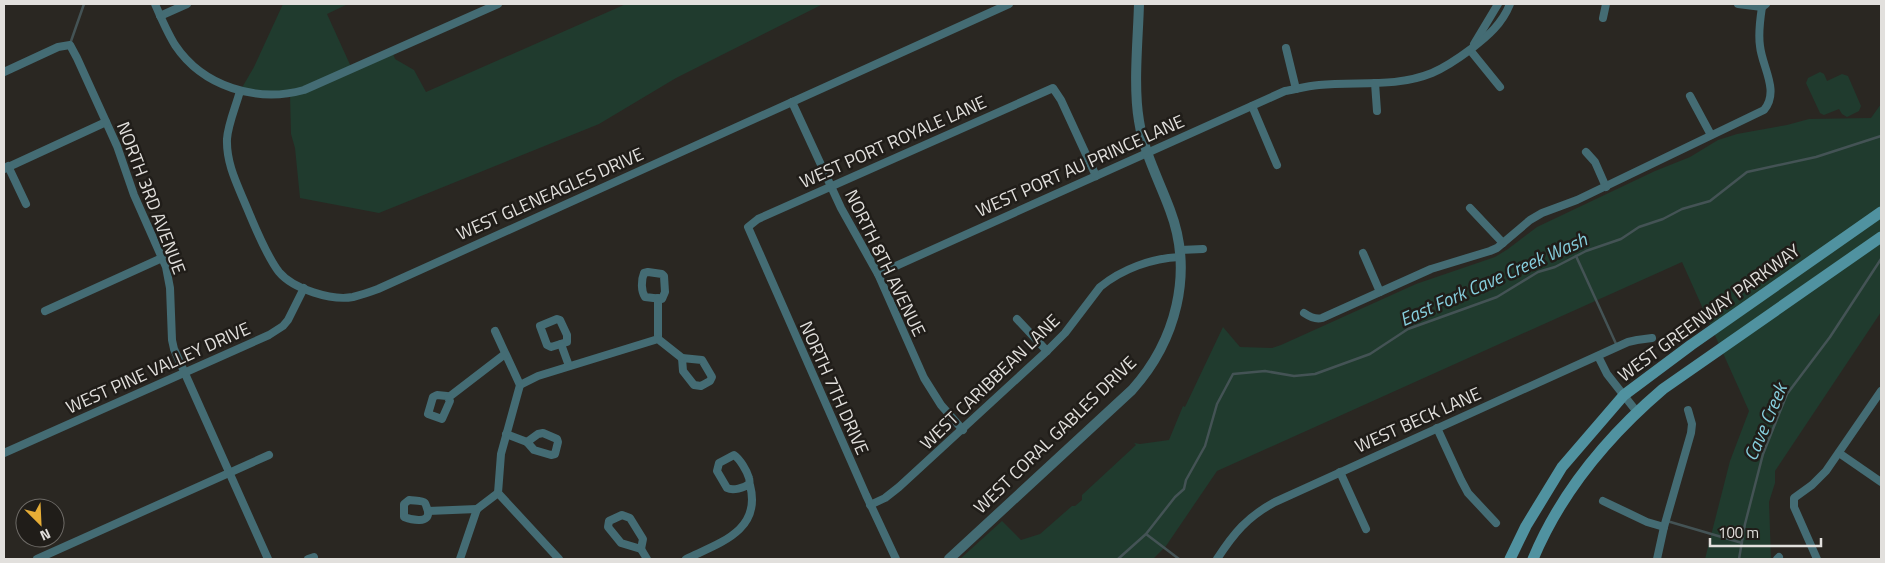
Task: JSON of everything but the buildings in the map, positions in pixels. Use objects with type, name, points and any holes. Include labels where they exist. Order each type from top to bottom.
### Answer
[{"type":"main road","name":"WEST GREENWAY PARKWAY","points":[[1510,559],[1545,491],[1562,467],[1624,395],[1691,345],[1881,212]]},
{"type":"main road","name":"WEST GREENWAY PARKWAY","points":[[1533,559],[1542,538],[1577,480],[1612,438],[1637,412],[1664,389],[1881,237]]},
{"type":"street","points":[[155,4],[176,46],[192,64],[218,83],[240,91],[263,95],[290,94],[304,90],[498,4]]},
{"type":"street","points":[[160,16],[187,4]]},
{"type":"street","name":"WEST GLENEAGLES DRIVE","points":[[240,91],[227,138],[231,171],[260,236],[279,272],[292,282],[311,292],[336,297],[352,297],[378,289],[1009,4]]},
{"type":"street","name":"WEST CORAL GABLES DRIVE","points":[[949,559],[1142,379],[1162,348],[1173,321],[1180,290],[1180,253],[1178,236],[1170,211],[1146,153],[1138,120],[1136,100],[1139,4]]},
{"type":"street","name":"WEST PORT AU PRINCE LANE","points":[[1470,50],[1498,4]]},
{"type":"street","name":"WEST PORT AU PRINCE LANE","points":[[878,274],[1285,92],[1319,84],[1375,84],[1404,81],[1433,73],[1448,65],[1489,36],[1505,15],[1510,4]]},
{"type":"street","points":[[1603,18],[1606,4]]},
{"type":"street","points":[[1304,313],[1318,319],[1322,318],[1436,268],[1490,251],[1503,243],[1530,220],[1606,187],[1764,110],[1768,105],[1771,92],[1759,38],[1764,5],[1738,4]]},
{"type":"street","name":"NORTH 3RD AVENUE","points":[[4,72],[58,47],[70,45],[117,146],[134,195],[162,258],[170,288],[174,349],[268,559]]},
{"type":"street","points":[[1286,48],[1296,89]]},
{"type":"street","points":[[1470,50],[1500,87]]},
{"type":"street","points":[[1375,84],[1377,111]]},
{"type":"street","name":"WEST PORT ROYALE LANE","points":[[748,227],[758,219],[1053,88],[1061,100],[1096,176]]},
{"type":"street","points":[[1690,96],[1711,136]]},
{"type":"street","name":"NORTH 8TH AVENUE","points":[[792,102],[831,186],[878,274],[924,378],[941,405],[963,430]]},
{"type":"street","points":[[1252,106],[1277,165]]},
{"type":"street","points":[[26,204],[6,167],[106,122]]},
{"type":"street","points":[[1586,152],[1595,162],[1606,187]]},
{"type":"street","points":[[1470,208],[1503,243]]},
{"type":"street","name":"NORTH 7TH DRIVE","points":[[748,227],[896,559]]},
{"type":"street","name":"WEST CARIBBEAN LANE","points":[[870,504],[893,493],[1047,351],[1065,333],[1100,287],[1147,262],[1204,249]]},
{"type":"street","points":[[1363,254],[1380,292]]},
{"type":"street","points":[[45,311],[162,258]]},
{"type":"street","name":"WEST PINE VALLEY DRIVE","points":[[4,453],[269,334],[283,326],[288,320],[304,288]]},
{"type":"street","points":[[658,298],[658,339]]},
{"type":"street","points":[[1018,319],[1047,351]]},
{"type":"street","points":[[495,331],[520,385],[501,454],[498,493],[559,559]]},
{"type":"street","name":"WEST BECK LANE","points":[[1217,559],[1238,530],[1259,511],[1340,472],[1628,342],[1652,338]]},
{"type":"street","points":[[658,339],[682,358]]},
{"type":"street","points":[[520,385],[538,376],[658,339]]},
{"type":"street","points":[[561,344],[569,366]]},
{"type":"street","points":[[449,397],[505,354]]},
{"type":"street","points":[[1598,356],[1607,374],[1637,412]]},
{"type":"street","points":[[1817,559],[1794,507],[1794,498],[1818,480],[1840,453],[1881,391]]},
{"type":"street","points":[[1657,559],[1664,527],[1691,433],[1692,424],[1688,410]]},
{"type":"street","points":[[1437,428],[1468,493],[1496,523]]},
{"type":"street","points":[[506,434],[527,442]]},
{"type":"street","points":[[1840,453],[1881,482]]},
{"type":"street","points":[[37,559],[270,455]]},
{"type":"street","points":[[686,559],[728,539],[744,525],[750,513],[753,493],[749,484],[750,478],[738,458],[734,455],[719,463],[717,471],[727,488],[734,489],[749,484]]},
{"type":"street","points":[[1340,472],[1366,529]]},
{"type":"street","points":[[460,559],[477,509],[498,493]]},
{"type":"street","points":[[1604,501],[1647,522],[1664,527]]},
{"type":"street","points":[[428,511],[477,509]]},
{"type":"street","points":[[641,549],[643,539],[630,518],[622,515],[609,521],[608,527],[618,541],[641,549],[647,559]]},
{"type":"green space","points":[[283,4],[348,4],[327,14],[352,69],[392,51],[395,59],[414,70],[426,92],[626,4],[823,4],[676,78],[599,124],[379,213],[300,198],[295,148],[291,134],[290,94],[240,91],[254,67]]},
{"type":"green space","points":[[1820,72],[1824,74],[1827,81],[1842,74],[1848,76],[1861,106],[1859,111],[1847,117],[1839,109],[1824,115],[1820,113],[1806,83],[1808,78]]},
{"type":"green space","points":[[1881,104],[1881,312],[1775,471],[1775,483],[1769,502],[1771,559],[1705,559],[1730,461],[1749,411],[1682,262],[1217,471],[1166,546],[1153,559],[960,559],[1002,521],[1021,540],[1040,534],[1072,506],[1075,506],[1082,500],[1082,495],[1136,445],[1134,443],[1140,444],[1169,440],[1183,406],[1185,407],[1223,327],[1240,347],[1272,348],[1281,345],[1416,284],[1495,257],[1537,227],[1655,171],[1690,157],[1718,140],[1737,134],[1809,119],[1871,118]]},
{"type":"waterway","points":[[70,44],[84,4]]},
{"type":"waterway","name":"East Fork Cave Creek Wash","points":[[1118,559],[1146,534],[1175,497],[1184,489],[1186,480],[1205,446],[1217,404],[1233,374],[1265,371],[1294,376],[1315,374],[1370,354],[1408,329],[1497,297],[1538,272],[1555,267],[1586,251],[1621,239],[1639,227],[1663,219],[1682,209],[1710,201],[1747,172],[1816,157],[1881,136]]},
{"type":"waterway","points":[[1576,256],[1617,346]]},
{"type":"waterway","name":"Cave Creek","points":[[1739,559],[1745,524],[1763,454],[1787,394],[1830,337],[1881,259]]},
{"type":"waterway","points":[[1667,521],[1742,543]]},
{"type":"waterway","points":[[1146,534],[1179,559]]}]
